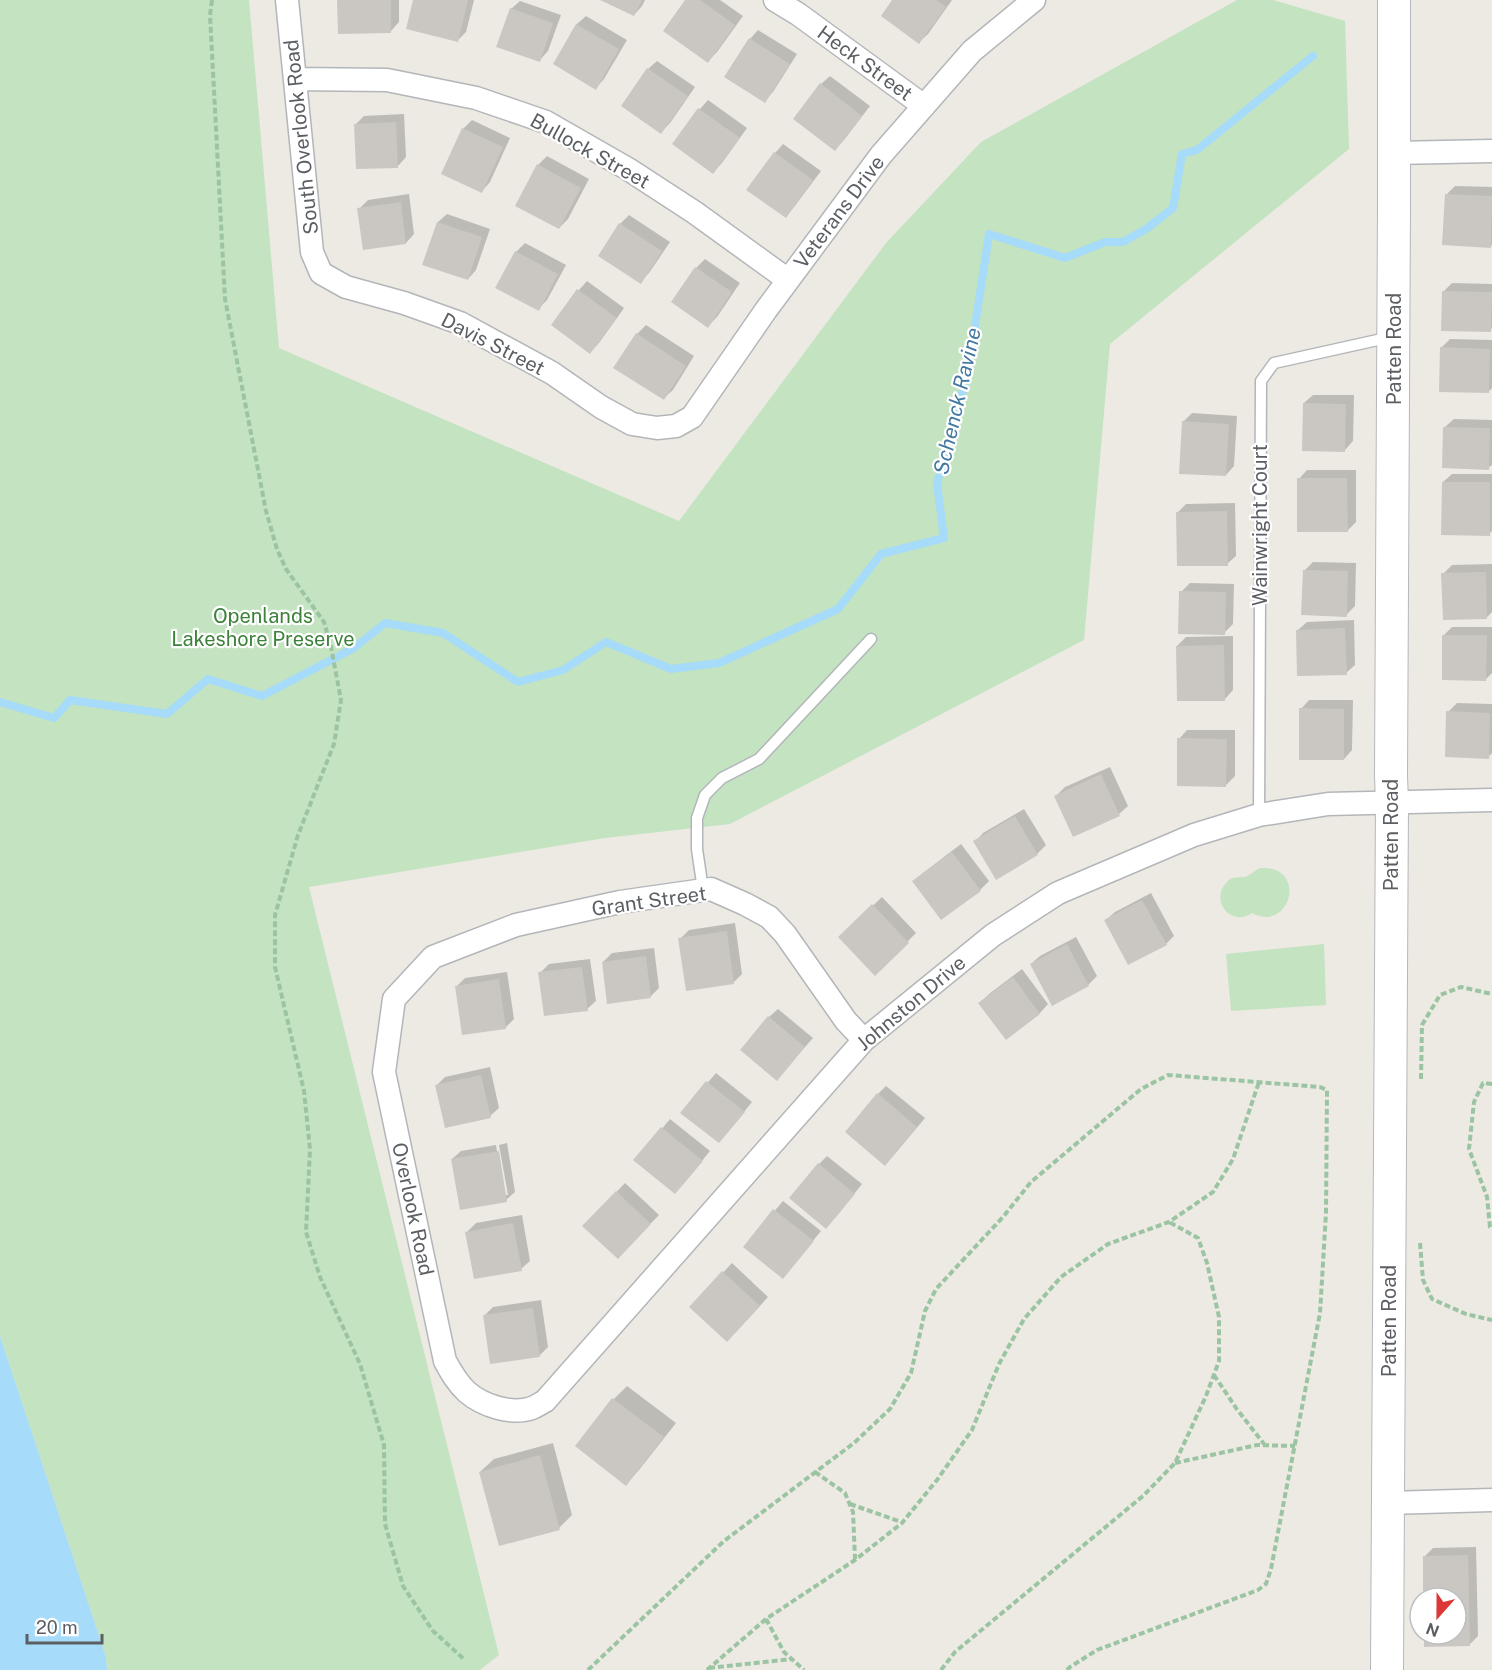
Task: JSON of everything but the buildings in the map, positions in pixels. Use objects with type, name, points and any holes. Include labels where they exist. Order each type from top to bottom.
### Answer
[{"type":"street","name":"South Overlook Road","points":[[287,0],[312,252],[321,273]]},
{"type":"street","name":"Heck Street","points":[[776,0],[924,106]]},
{"type":"street","name":"Veterans Drive","points":[[657,428],[676,426],[692,417],[788,280],[881,155],[972,51],[1034,0]]},
{"type":"street","name":"Patten Road","points":[[1387,1670],[1394,0]]},
{"type":"street","name":"Bullock Street","points":[[295,79],[387,80],[476,98],[546,123],[694,212],[788,280]]},
{"type":"street","points":[[1394,153],[1492,151]]},
{"type":"street","name":"Davis Street","points":[[321,273],[346,287],[404,303],[460,323],[552,373],[632,424],[657,428]]},
{"type":"street","name":"Johnston Drive","points":[[484,1402],[511,1411],[532,1408],[545,1401],[864,1040],[993,935],[1058,893],[1194,835],[1258,815],[1328,804],[1492,800]]},
{"type":"street","name":"Grant Street","points":[[394,999],[433,957],[516,925],[620,902],[711,890],[769,917],[785,934],[846,1021],[864,1040]]},
{"type":"street","name":"Overlook Road","points":[[394,999],[384,1072],[445,1361],[455,1379],[468,1393],[484,1402]]},
{"type":"street","points":[[1388,1503],[1492,1500]]},
{"type":"lane","name":"Wainwright Court","points":[[1258,815],[1261,381],[1274,363],[1394,336]]},
{"type":"lane","points":[[703,890],[697,849],[697,818],[705,795],[722,778],[759,759],[871,639]]},
{"type":"path","points":[[212,0],[210,15],[225,299],[266,511],[277,549],[286,569],[324,622],[341,700],[334,744],[298,835],[274,915],[276,967],[304,1091],[310,1149],[306,1232],[320,1277],[360,1364],[384,1445],[385,1524],[403,1587],[433,1631],[465,1660]]},
{"type":"path","points":[[1421,1082],[1422,1025],[1440,995],[1461,987],[1492,994]]},
{"type":"path","points":[[588,1670],[724,1541],[854,1443],[890,1408],[911,1373],[925,1311],[936,1288],[1003,1217],[1031,1182],[1141,1089],[1168,1075],[1320,1087],[1327,1090],[1326,1213],[1320,1313],[1271,1569],[1266,1584],[1258,1590],[1097,1650],[1067,1670]]},
{"type":"path","points":[[708,1669],[766,1619],[855,1560],[902,1522],[937,1480],[972,1430],[999,1364],[1024,1319],[1061,1277],[1108,1244],[1169,1222],[1213,1192],[1233,1159],[1259,1082]]},
{"type":"path","points":[[1492,1084],[1483,1083],[1474,1102],[1469,1149],[1487,1197],[1492,1229]]},
{"type":"path","points":[[941,1670],[955,1652],[1143,1496],[1175,1462],[1206,1396],[1219,1361],[1219,1317],[1207,1263],[1198,1238],[1169,1222]]},
{"type":"path","points":[[1420,1240],[1423,1280],[1432,1299],[1466,1314],[1492,1320]]},
{"type":"path","points":[[1214,1375],[1265,1445]]},
{"type":"path","points":[[1175,1462],[1257,1444],[1295,1446]]},
{"type":"path","points":[[815,1472],[845,1493],[853,1512],[855,1560]]},
{"type":"path","points":[[850,1504],[902,1522]]},
{"type":"path","points":[[766,1619],[783,1652],[804,1670]]},
{"type":"path","points":[[708,1669],[792,1659]]},
{"type":"green space","name":"Openlands Lakeshore Preserve","points":[[0,0],[249,0],[279,348],[679,521],[886,243],[981,142],[1237,0],[1273,0],[1345,21],[1349,149],[1110,344],[1084,640],[730,824],[605,838],[309,887],[499,1655],[480,1670],[107,1670],[106,1657],[0,1336]]},
{"type":"green space","points":[[1260,868],[1275,870],[1285,877],[1289,886],[1289,897],[1284,907],[1276,914],[1265,917],[1252,913],[1244,917],[1230,915],[1221,904],[1222,889],[1231,879],[1246,876]]},
{"type":"green space","points":[[1324,944],[1326,1005],[1231,1011],[1226,954]]},
{"type":"water","points":[[0,1336],[106,1657],[107,1670],[0,1670]]},
{"type":"waterway","name":"Schenck Ravine","points":[[0,702],[54,718],[70,700],[167,714],[208,679],[262,696],[354,648],[385,623],[443,633],[518,682],[563,670],[606,642],[671,669],[719,663],[838,609],[881,554],[944,538],[937,483],[968,372],[989,234],[1065,258],[1105,242],[1123,242],[1146,229],[1173,208],[1182,154],[1197,150],[1313,56]]}]
